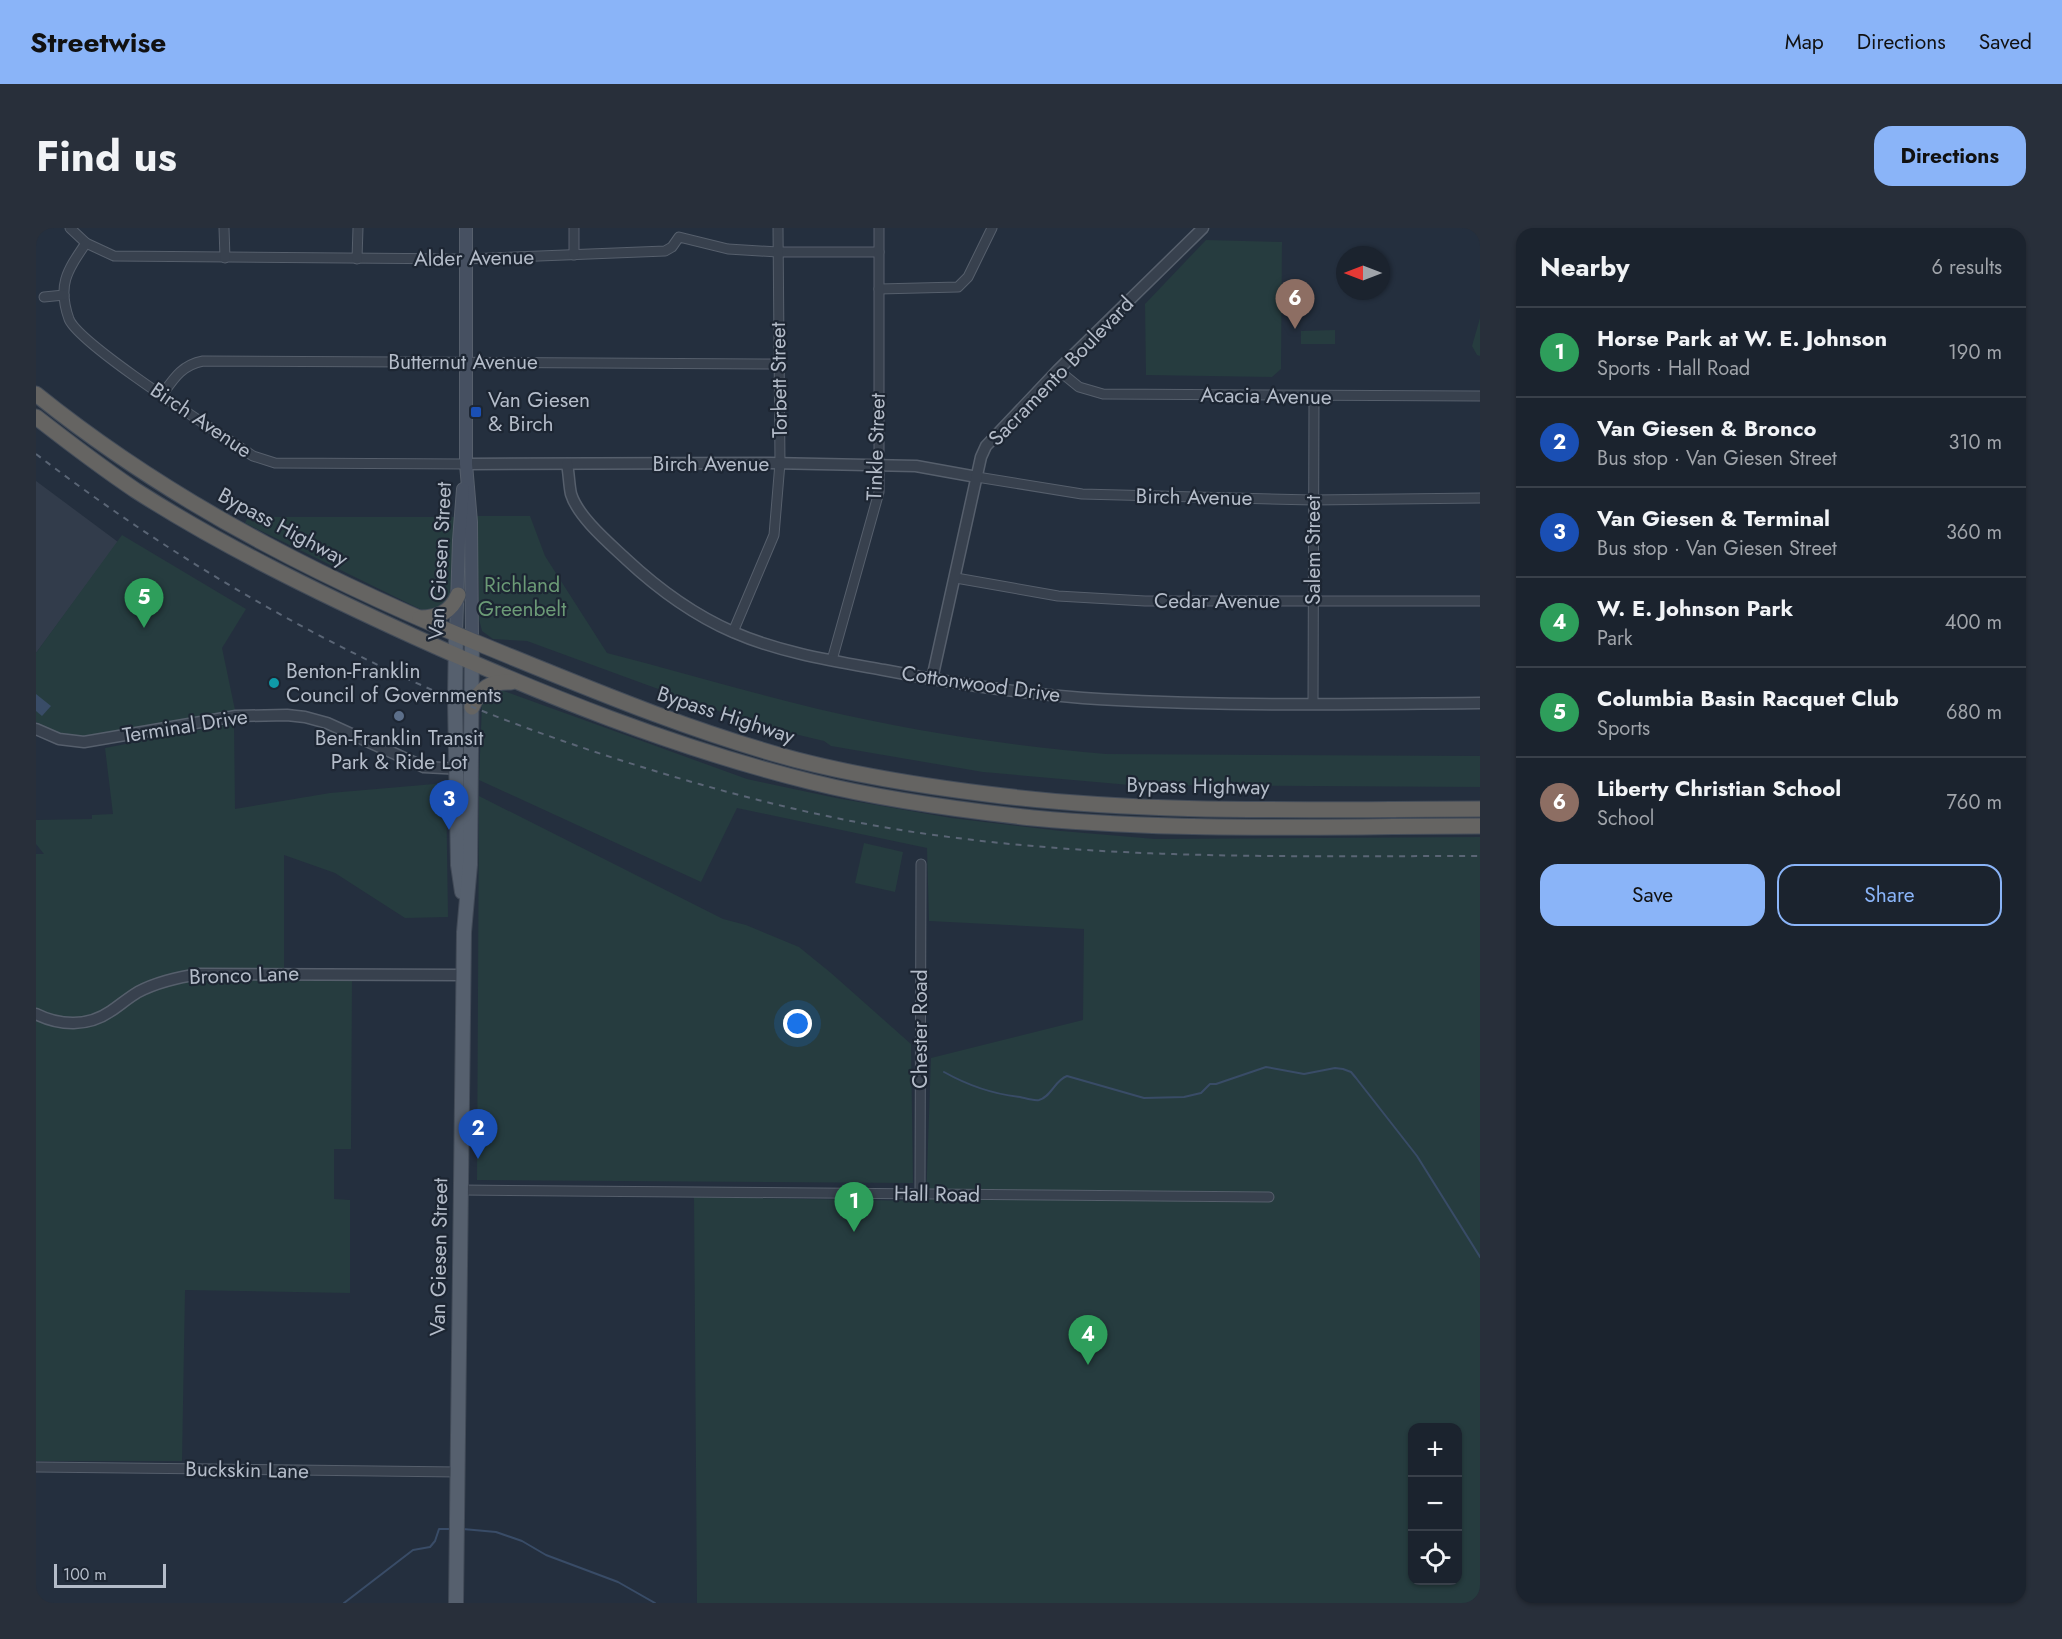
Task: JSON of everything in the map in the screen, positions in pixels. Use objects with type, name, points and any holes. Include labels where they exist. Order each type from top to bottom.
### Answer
[{"type":"highway","name":"Bypass Highway","points":[[36,394],[128,463],[208,513],[309,566],[456,635],[647,711],[728,740],[832,768],[946,789],[1026,799],[1149,807],[1480,809]]},
{"type":"highway","name":"Bypass Highway","points":[[36,417],[135,490],[293,580],[472,663],[612,720],[723,757],[815,783],[919,802],[1032,817],[1156,825],[1480,826]]},
{"type":"highway","points":[[418,618],[444,613],[458,595]]},
{"type":"highway","points":[[472,707],[481,690],[491,682],[519,682]]},
{"type":"main road","name":"Van Giesen Street","points":[[456,1603],[465,912],[470,865],[472,707],[471,522],[466,464],[466,228]]},
{"type":"main road","name":"Van Giesen Street","points":[[465,912],[458,865],[456,635],[460,524],[466,464]]},
{"type":"street","name":"Alder Avenue","points":[[70,228],[86,243],[114,256],[466,259],[574,255],[665,251],[672,247],[679,232],[728,249],[778,252],[879,252]]},
{"type":"street","points":[[224,228],[225,258]]},
{"type":"street","points":[[357,259],[358,228]]},
{"type":"street","points":[[574,228],[574,255]]},
{"type":"street","name":"Torbett Street","points":[[733,632],[774,535],[780,463],[777,364],[778,228]]},
{"type":"street","name":"Tinkle Street","points":[[832,660],[879,492],[879,228]]},
{"type":"street","points":[[879,289],[957,287],[968,277],[992,228]]},
{"type":"street","name":"Sacramento Boulevard","points":[[932,679],[986,446],[1058,370],[1203,228]]},
{"type":"street","points":[[44,297],[63,295],[66,272],[86,243]]},
{"type":"street","name":"Birch Avenue","points":[[63,295],[70,322],[97,348],[253,456],[275,464],[780,463],[921,466],[1082,494],[1313,500],[1480,498]]},
{"type":"street","name":"Butternut Avenue","points":[[162,395],[177,374],[192,363],[203,361],[777,364]]},
{"type":"street","name":"Acacia Avenue","points":[[1058,370],[1080,387],[1104,394],[1314,397],[1480,396]]},
{"type":"street","name":"Salem Street","points":[[1313,704],[1314,397]]},
{"type":"street","name":"Cottonwood Drive","points":[[567,464],[572,496],[582,513],[604,538],[656,584],[694,611],[733,632],[784,650],[932,679],[1084,698],[1313,704],[1480,703]]},
{"type":"street","name":"Cedar Avenue","points":[[956,578],[1058,596],[1145,601],[1480,601]]},
{"type":"street","name":"Terminal Drive","points":[[36,729],[59,739],[84,742],[236,716],[287,715],[327,723],[424,767],[471,769]]},
{"type":"street","name":"Chester Road","points":[[920,1193],[921,864]]},
{"type":"street","name":"Bronco Lane","points":[[36,1014],[62,1023],[88,1022],[110,1012],[147,988],[170,980],[200,974],[464,975]]},
{"type":"street","name":"Hall Road","points":[[461,1190],[1269,1197]]},
{"type":"street","name":"Buckskin Lane","points":[[36,1467],[458,1472]]},
{"type":"shaded area","points":[[36,481],[118,542],[36,653]]},
{"type":"green space","points":[[1206,240],[1282,242],[1281,369],[1272,377],[1146,375],[1145,304]]},
{"type":"green space","points":[[1480,318],[1480,356],[1472,346]]},
{"type":"green space","points":[[1335,330],[1335,344],[1301,344],[1301,331]]},
{"type":"green space","name":"Richland Greenbelt","points":[[477,516],[530,516],[545,556],[607,653],[738,689],[853,717],[925,731],[1034,747],[1106,754],[1480,756],[1480,787],[1130,785],[983,772],[831,746],[824,741],[728,718],[721,712],[527,641],[493,639],[482,631],[479,619],[474,519]]},
{"type":"green space","points":[[248,517],[456,517],[450,598],[441,608],[426,612],[245,523]]},
{"type":"green space","points":[[122,535],[246,609],[222,648],[235,710],[81,737],[57,732],[36,722],[36,653]]},
{"type":"green space","points":[[498,689],[747,779],[836,798],[951,818],[1155,839],[1480,837],[1480,1603],[697,1603],[694,1197],[926,1201],[931,1058],[1083,1020],[1084,929],[929,921],[927,848],[737,808],[701,882],[479,780],[482,704],[485,695]]},
{"type":"green space","points":[[234,724],[235,809],[330,793],[446,783],[448,917],[405,918],[335,873],[284,855],[284,980],[352,980],[351,1149],[334,1149],[334,1199],[350,1200],[350,1293],[185,1290],[182,1461],[36,1461],[36,854],[44,854],[36,844],[36,820],[92,819],[92,815],[113,814],[105,748]]},
{"type":"green space","points":[[479,796],[723,919],[746,925],[799,947],[911,1044],[913,1183],[477,1180]]},
{"type":"green space","points":[[864,843],[903,852],[895,892],[855,883]]},
{"type":"water","points":[[36,694],[51,706],[42,716],[36,711]]},
{"type":"waterway","points":[[944,1072],[981,1089],[1039,1100],[1047,1096],[1059,1081],[1067,1076],[1144,1098],[1184,1097],[1201,1093],[1210,1084],[1266,1067],[1304,1074],[1335,1068],[1343,1069],[1351,1072],[1417,1156],[1480,1257]]},
{"type":"waterway","points":[[344,1603],[413,1550],[430,1547],[439,1529],[451,1529]]},
{"type":"waterway","points":[[463,1529],[496,1532],[522,1541],[546,1555],[618,1582],[655,1603]]},
{"type":"railway","points":[[36,454],[134,525],[185,558],[237,590],[343,648],[453,699],[523,727],[570,744],[720,790],[798,810],[877,826],[1022,845],[1218,855],[1480,856]]},
{"type":"place","name":"Liberty Christian School","points":[[1295,329]]},
{"type":"place","name":"Van Giesen & Birch","points":[[476,412]]},
{"type":"place","name":"Columbia Basin Racquet Club","points":[[144,628]]},
{"type":"place","name":"Benton-Franklin Council of Governments","points":[[274,683]]},
{"type":"place","name":"Ben-Franklin Transit Park & Ride Lot","points":[[399,716]]},
{"type":"place","name":"Van Giesen & Terminal","points":[[449,830]]},
{"type":"place","name":"Van Giesen & Bronco","points":[[478,1159]]},
{"type":"place","name":"Horse Park at W. E. Johnson","points":[[854,1232]]},
{"type":"place","name":"W. E. Johnson Park","points":[[1088,1365]]}]
